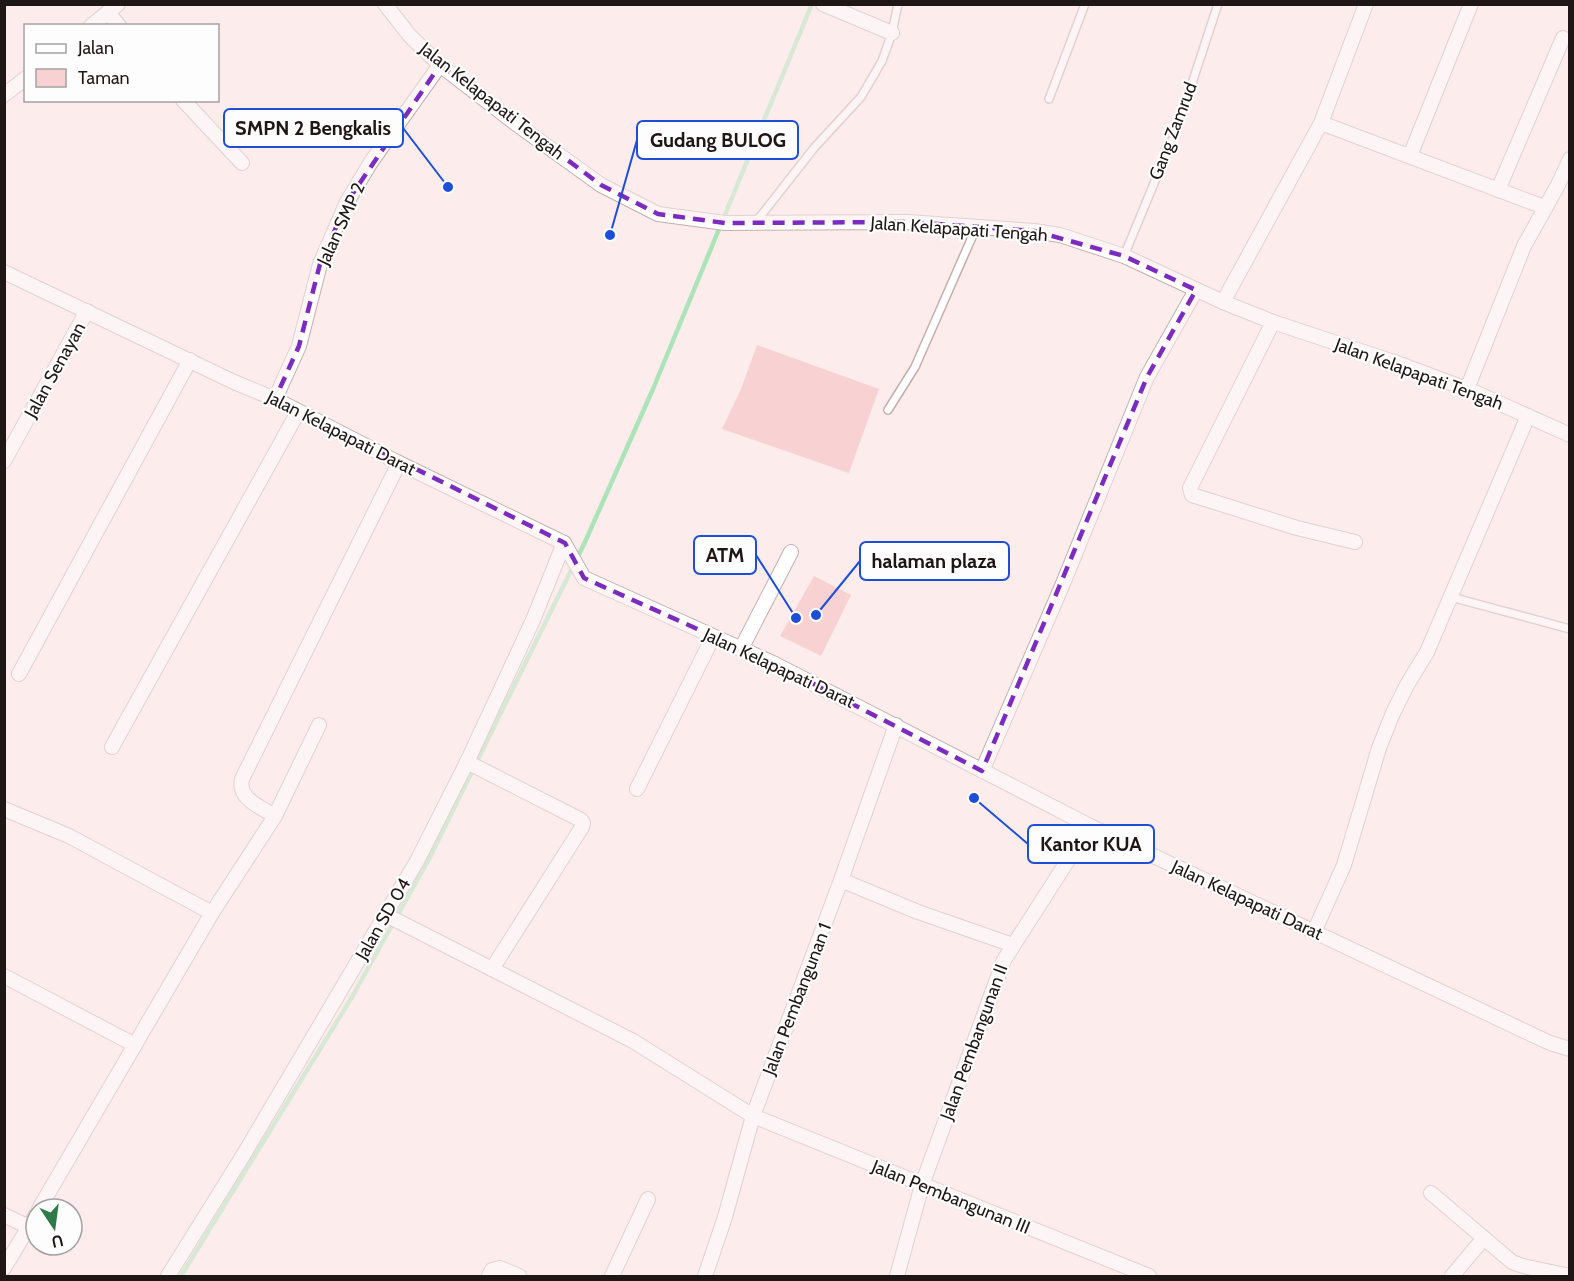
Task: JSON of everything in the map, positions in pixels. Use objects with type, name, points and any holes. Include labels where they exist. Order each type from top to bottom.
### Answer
[{"type":"street","name":"Jalan Kelapapati Tengah","points":[[385,4],[410,36],[440,65],[515,123],[601,185],[658,214],[718,222],[908,222],[1051,234],[1124,255],[1222,302],[1467,389],[1569,435]]},
{"type":"street","points":[[1222,302],[1321,123],[1366,4]]},
{"type":"street","points":[[1410,156],[1471,4]]},
{"type":"street","points":[[824,5],[892,33]]},
{"type":"street","points":[[93,24],[113,8],[118,24]]},
{"type":"street","points":[[1498,190],[1563,38]]},
{"type":"street","name":"Jalan SMP 2","points":[[275,399],[299,346],[320,264],[347,202],[371,162],[440,65]]},
{"type":"street","points":[[4,95],[24,80]]},
{"type":"street","points":[[185,102],[242,163]]},
{"type":"street","points":[[1321,123],[1544,207]]},
{"type":"street","points":[[1467,389],[1524,246],[1558,185],[1569,159]]},
{"type":"street","name":"Jalan Kelapapati Darat","points":[[4,272],[234,382],[275,399],[399,463],[565,543],[584,578],[741,649],[896,725],[1090,826],[1550,1043],[1569,1049]]},
{"type":"street","points":[[982,771],[1062,586],[1147,377],[1196,290]]},
{"type":"street","name":"Jalan Senayan","points":[[4,461],[87,311]]},
{"type":"street","points":[[1274,322],[1190,488],[1190,493],[1298,528],[1355,542]]},
{"type":"street","points":[[19,674],[190,360]]},
{"type":"street","points":[[112,747],[298,412]]},
{"type":"street","points":[[1314,932],[1344,865],[1379,748],[1392,713],[1427,652],[1528,416]]},
{"type":"street","points":[[275,816],[246,798],[241,789],[242,779],[399,463]]},
{"type":"street","name":"Jalan SD 04","points":[[169,1276],[393,918],[417,861],[472,765],[565,543]]},
{"type":"street","points":[[741,649],[791,552]]},
{"type":"street","points":[[637,789],[713,637]]},
{"type":"street","points":[[46,1197],[212,913],[275,816],[319,725]]},
{"type":"street","name":"Jalan Pembangunan 1","points":[[705,1276],[725,1216],[753,1116],[842,880],[896,725]]},
{"type":"street","points":[[472,765],[583,823],[492,969]]},
{"type":"street","points":[[4,809],[69,836],[212,913]]},
{"type":"street","name":"Jalan Pembangunan II","points":[[897,1276],[922,1185],[1004,960],[1090,826]]},
{"type":"street","points":[[842,880],[918,912],[1013,945]]},
{"type":"street","name":"Jalan Pembangunan III","points":[[393,918],[633,1041],[753,1116],[1149,1276]]},
{"type":"street","points":[[4,976],[135,1045]]},
{"type":"street","points":[[1431,1193],[1512,1262],[1569,1276]]},
{"type":"street","points":[[612,1276],[648,1199]]},
{"type":"street","points":[[4,1215],[24,1219]]},
{"type":"street","points":[[4,1268],[24,1236]]},
{"type":"street","points":[[1452,1276],[1484,1238]]},
{"type":"street","points":[[489,1276],[492,1270],[497,1268],[519,1276]]},
{"type":"lane","points":[[756,222],[814,148],[861,97],[882,61],[892,33],[898,4]]},
{"type":"lane","points":[[1049,99],[1085,4]]},
{"type":"lane","name":"Gang Zamrud","points":[[1124,255],[1179,123],[1218,4]]},
{"type":"lane","points":[[888,410],[915,367],[976,228]]},
{"type":"lane","points":[[1451,597],[1569,629]]},
{"type":"highlighted area","points":[[440,65],[601,185],[658,214],[725,223],[908,222],[1034,231],[1124,256],[1196,290],[1147,377],[982,771],[775,664],[584,578],[565,543],[275,399],[299,346],[320,264],[347,202]]},
{"type":"green space","points":[[757,345],[879,389],[849,473],[722,429],[741,389]]},
{"type":"green space","points":[[814,576],[851,595],[821,656],[780,636]]},
{"type":"waterway","points":[[181,1276],[352,997],[429,859],[585,542],[653,389],[812,4]]},
{"type":"place","name":"SMPN 2 Bengkalis","points":[[448,187]]},
{"type":"place","name":"Gudang BULOG","points":[[610,235]]},
{"type":"place","name":"halaman plaza","points":[[816,615]]},
{"type":"place","name":"ATM","points":[[796,618]]},
{"type":"place","name":"Kantor KUA","points":[[974,798]]}]
